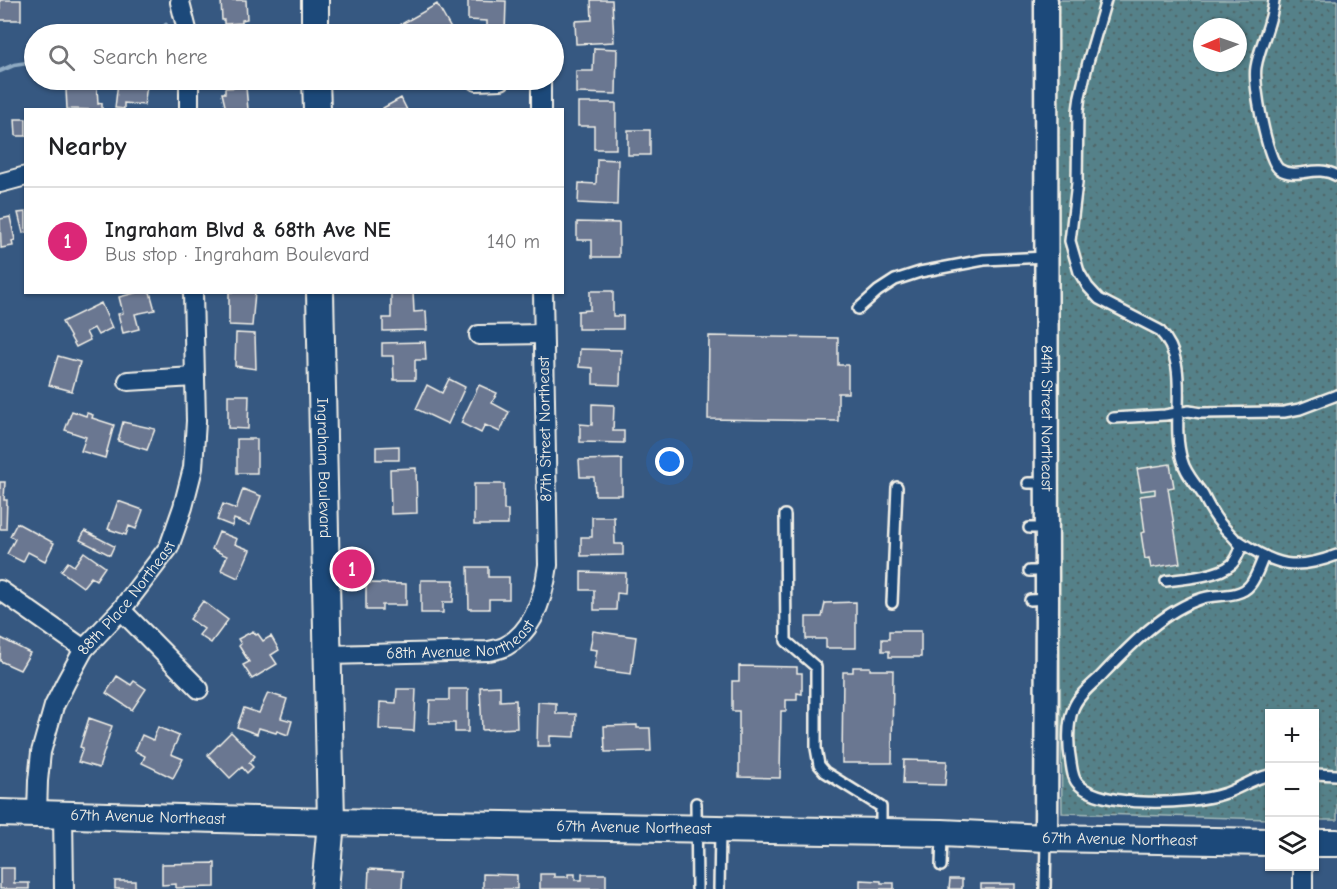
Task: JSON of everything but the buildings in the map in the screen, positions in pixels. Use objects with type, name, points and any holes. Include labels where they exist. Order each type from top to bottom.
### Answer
[{"type":"main road","points":[[315,0],[315,24]]},
{"type":"main road","points":[[316,90],[317,108]]},
{"type":"main road","name":"Ingraham Boulevard","points":[[320,294],[331,822],[326,889]]},
{"type":"main road","name":"67th Avenue Northeast","points":[[0,813],[1265,842]]},
{"type":"main road","points":[[1319,843],[1337,843]]},
{"type":"street","name":"84th Street Northeast","points":[[1046,0],[1046,257],[1050,412],[1037,483],[1037,528],[1043,584],[1046,838]]},
{"type":"street","points":[[180,2],[186,24]]},
{"type":"street","points":[[189,90],[189,108]]},
{"type":"street","points":[[541,90],[541,108]]},
{"type":"street","points":[[0,183],[24,177]]},
{"type":"street","name":"88th Place Northeast","points":[[37,813],[41,752],[54,706],[84,649],[121,610],[169,547],[183,507],[193,468],[196,421],[192,294]]},
{"type":"street","name":"87th Street Northeast","points":[[543,294],[548,565]]},
{"type":"street","points":[[479,335],[543,334]]},
{"type":"street","points":[[129,381],[194,377]]},
{"type":"street","name":"68th Avenue Northeast","points":[[328,655],[488,651],[505,647],[522,635],[535,613],[545,588],[548,565]]},
{"type":"street","points":[[0,590],[84,649]]},
{"type":"street","points":[[121,610],[199,689]]},
{"type":"street","points":[[63,814],[64,889]]},
{"type":"street","points":[[1303,871],[1303,889]]},
{"type":"lane","points":[[1106,0],[1078,111],[1076,201],[1070,241],[1079,273],[1099,299],[1159,330],[1167,338],[1173,349],[1178,375],[1177,413],[1181,458],[1185,469],[1217,520],[1237,540],[1278,562],[1304,565],[1337,555]]},
{"type":"lane","points":[[1274,0],[1270,23],[1256,68],[1255,82],[1270,156],[1277,168],[1287,173],[1298,174],[1316,170],[1328,171],[1337,176]]},
{"type":"lane","points":[[858,309],[878,291],[895,280],[920,272],[984,260],[1046,257]]},
{"type":"lane","points":[[1113,418],[1190,411],[1201,413],[1284,412],[1300,410],[1337,394]]},
{"type":"lane","points":[[892,603],[897,487]]},
{"type":"lane","points":[[785,515],[786,640],[816,668],[816,757],[825,772],[881,807],[882,833]]},
{"type":"lane","points":[[1166,581],[1202,575],[1230,566],[1241,547],[1237,540]]},
{"type":"lane","points":[[1264,556],[1250,586],[1240,592],[1204,598],[1183,607],[1145,634],[1094,682],[1073,708],[1069,741],[1070,759],[1077,783],[1088,791],[1123,801],[1144,802],[1211,797],[1225,794],[1245,783],[1265,776]]},
{"type":"lane","points":[[1319,774],[1337,775]]},
{"type":"lane","points":[[696,803],[709,829],[719,889]]},
{"type":"lane","points":[[697,889],[709,829]]},
{"type":"lane","points":[[941,866],[942,833]]},
{"type":"lane","points":[[1045,889],[1046,838]]},
{"type":"green space","points":[[1051,0],[1337,0],[1337,820],[1319,820],[1319,709],[1265,709],[1265,819],[1062,813]]},
{"type":"waterway","points":[[0,71],[24,64]]},
{"type":"place","name":"Ingraham Blvd & 68th Ave NE","points":[[352,569]]}]
